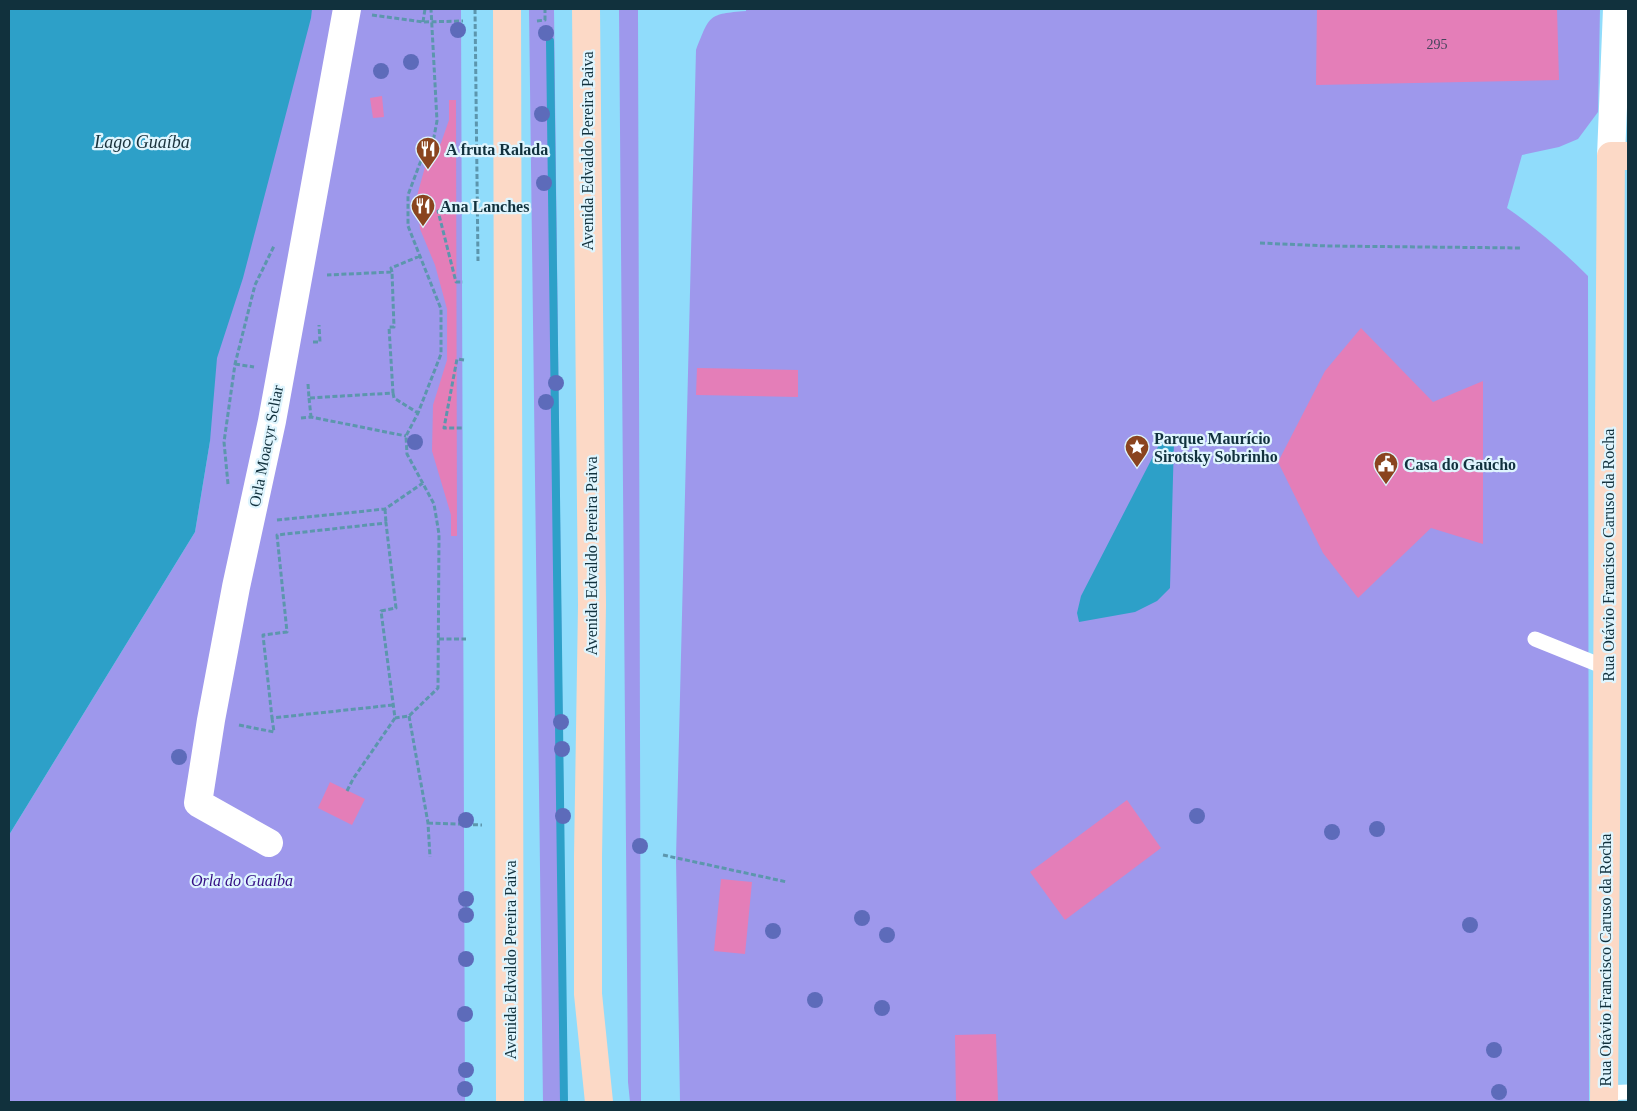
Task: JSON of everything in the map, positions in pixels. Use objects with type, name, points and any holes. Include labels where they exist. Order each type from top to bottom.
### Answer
[{"type":"main road","name":"Avenida Edvaldo Pereira Paiva","points":[[506,9],[510,1102]]},
{"type":"main road","name":"Avenida Edvaldo Pereira Paiva","points":[[586,9],[592,605],[588,994],[599,1102]]},
{"type":"main road","name":"Rua Otávio Francisco Caruso da Rocha","points":[[1612,1096],[1607,668],[1619,156]]},
{"type":"street","name":"Rua Otávio Francisco Caruso da Rocha","points":[[1617,9],[1619,156]]},
{"type":"street","name":"Orla Moacyr Scliar","points":[[269,843],[198,803],[211,720],[236,587],[272,421],[347,10]]},
{"type":"lane","points":[[1534,639],[1607,668]]},
{"type":"path","points":[[423,22],[425,9]]},
{"type":"path","points":[[395,718],[409,716],[438,688],[439,534],[434,504],[407,454],[406,436],[418,413],[441,354],[441,309],[408,226],[408,196],[420,163],[433,142],[437,122],[430,9]]},
{"type":"path","points":[[537,21],[545,20],[545,9]]},
{"type":"path","points":[[347,10],[423,22],[463,21]]},
{"type":"path","points":[[463,211],[438,211],[456,282],[463,282]]},
{"type":"path","points":[[229,487],[224,442],[235,364],[255,285],[276,242]]},
{"type":"path","points":[[1260,243],[1522,248]]},
{"type":"path","points":[[418,413],[394,398],[389,327],[394,327],[391,268],[420,256]]},
{"type":"path","points":[[326,275],[392,272]]},
{"type":"path","points":[[306,342],[320,342],[319,320]]},
{"type":"path","points":[[464,360],[456,360],[444,428],[464,428]]},
{"type":"path","points":[[308,380],[311,418]]},
{"type":"path","points":[[309,398],[393,393]]},
{"type":"path","points":[[272,421],[311,418],[406,436]]},
{"type":"path","points":[[250,523],[385,509],[423,483]]},
{"type":"path","points":[[347,791],[353,779],[395,718],[381,611],[396,608],[385,509]]},
{"type":"path","points":[[211,720],[274,732],[263,635],[287,632],[276,535],[386,523]]},
{"type":"path","points":[[439,639],[466,639]]},
{"type":"path","points":[[272,718],[393,705]]},
{"type":"path","points":[[409,716],[428,823],[430,857]]},
{"type":"path","points":[[428,823],[482,826]]},
{"type":"path","points":[[664,855],[787,882]]},
{"type":"green space","name":"Orla do Guaíba","points":[[175,9],[461,9],[465,1102],[9,1102],[9,835],[195,532],[210,441]]},
{"type":"green space","points":[[529,9],[554,9],[567,1102],[543,1102]]},
{"type":"green space","points":[[619,9],[638,9],[641,1102],[630,1102],[628,1082]]},
{"type":"green space","name":"Parque Maurício Sirotsky Sobrinho","points":[[746,9],[1600,9],[1598,112],[1578,139],[1559,147],[1522,155],[1507,208],[1549,240],[1588,276],[1589,1102],[680,1102],[676,858],[696,50],[704,30],[712,18],[724,13],[746,11]]},
{"type":"water","name":"Lago Guaíba","points":[[9,9],[312,9],[243,278],[217,358],[210,441],[195,532],[9,835]]},
{"type":"water","points":[[1168,436],[1174,439],[1170,588],[1157,601],[1135,612],[1079,622],[1077,613],[1081,596],[1162,439]]},
{"type":"building","points":[[1317,9],[1557,9],[1559,80],[1316,85]]},
{"type":"building","points":[[382,96],[384,117],[373,118],[370,98]]},
{"type":"building","points":[[449,100],[456,100],[457,536],[451,536],[451,515],[432,451],[433,405],[447,360],[447,309],[435,265],[420,229],[417,196],[425,167],[441,143],[449,120]]},
{"type":"building","name":"Casa do Gaúcho","points":[[1361,328],[1433,402],[1483,381],[1483,544],[1431,528],[1358,598],[1323,553],[1278,462],[1325,371]]},
{"type":"building","points":[[697,368],[798,370],[798,397],[696,395]]},
{"type":"building","points":[[330,782],[365,799],[352,825],[318,808]]},
{"type":"building","points":[[1127,800],[1161,848],[1065,920],[1030,872]]},
{"type":"building","points":[[721,879],[752,882],[745,954],[714,951]]},
{"type":"building","points":[[996,1034],[998,1102],[956,1102],[955,1035]]},
{"type":"waterway","points":[[550,41],[564,1102]]},
{"type":"place","name":"A fruta Ralada","points":[[428,170]]},
{"type":"place","name":"Ana Lanches","points":[[423,227]]},
{"type":"place","name":"Parque Maurício Sirotsky Sobrinho","points":[[1137,468]]},
{"type":"place","name":"Casa do Gaúcho","points":[[1386,485]]}]
